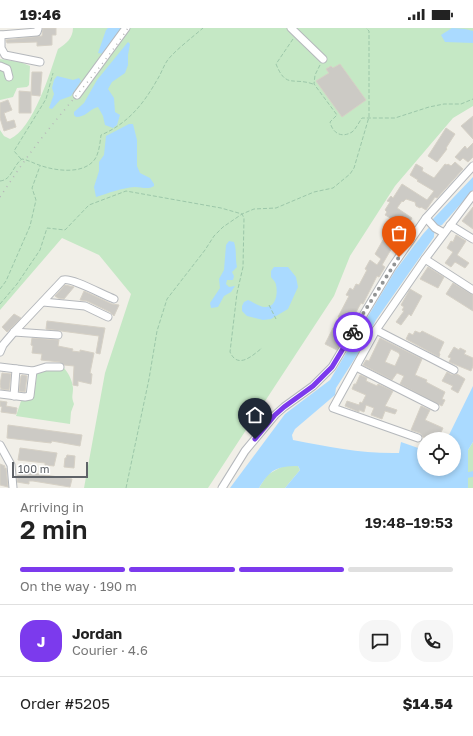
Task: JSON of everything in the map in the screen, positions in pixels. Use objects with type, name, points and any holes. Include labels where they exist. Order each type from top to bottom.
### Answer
[{"type":"street","points":[[77,95],[126,28]]},
{"type":"street","points":[[38,29],[37,32],[1,35],[1,48],[5,55],[40,62]]},
{"type":"street","points":[[294,30],[323,59]]},
{"type":"street","points":[[0,66],[7,69],[9,77]]},
{"type":"street","points":[[222,488],[245,451],[275,415],[313,386],[332,367],[392,267],[426,218],[473,166]]},
{"type":"street","points":[[417,438],[333,408],[376,330],[425,259],[473,195]]},
{"type":"street","points":[[426,218],[434,228],[444,233]]},
{"type":"street","points":[[450,225],[473,239]]},
{"type":"street","points":[[425,259],[473,290]]},
{"type":"street","points":[[0,352],[3,345],[14,332],[66,278],[104,296],[114,299]]},
{"type":"street","points":[[43,302],[85,306],[108,316]]},
{"type":"street","points":[[376,330],[454,370]]},
{"type":"street","points":[[14,332],[58,335]]},
{"type":"street","points":[[0,367],[33,371],[46,367],[60,367]]},
{"type":"street","points":[[356,367],[435,407]]},
{"type":"street","points":[[14,396],[16,369]]},
{"type":"street","points":[[0,394],[25,397],[30,396],[33,371]]},
{"type":"street","points":[[0,444],[11,465],[13,488]]},
{"type":"path","points":[[53,73],[46,99],[14,151],[22,159],[40,166],[74,171],[95,160],[101,135],[113,130],[128,120],[145,100],[158,80],[168,60],[204,28]]},
{"type":"path","points":[[126,488],[149,379],[157,331],[167,299],[214,236],[223,227],[242,214],[254,209],[276,208],[314,192],[332,188],[350,174],[354,168],[369,117],[369,31],[366,28]]},
{"type":"path","points":[[294,30],[276,64],[281,76],[288,81],[314,84],[337,115],[330,122],[332,130],[337,134],[345,134],[354,131],[362,118],[395,118],[429,107],[444,104],[461,104],[473,100]]},
{"type":"path","points":[[314,84],[315,75],[323,59]]},
{"type":"path","points":[[0,181],[9,176],[22,159]]},
{"type":"path","points":[[0,289],[6,281],[30,226],[36,200],[32,188],[40,166]]},
{"type":"path","points":[[0,304],[17,284],[40,250],[47,228],[65,230],[89,205],[97,201],[126,191],[221,208],[242,214]]},
{"type":"path","points":[[242,214],[244,218],[243,267],[237,293],[230,352],[232,357],[237,361],[241,361],[250,358],[262,348]]},
{"type":"path","points":[[270,305],[276,319]]},
{"type":"green space","points":[[73,28],[473,28],[473,106],[453,118],[395,186],[350,256],[334,296],[208,488],[84,488],[105,373],[131,294],[99,255],[62,238],[0,310],[0,130],[4,136],[10,139],[26,124],[40,99],[58,49],[64,45],[72,35]]},
{"type":"green space","points":[[0,59],[20,62],[30,66],[29,85],[27,87],[17,88],[13,97],[0,100]]},
{"type":"green space","points":[[48,367],[64,368],[71,380],[73,388],[72,398],[74,404],[71,412],[70,424],[16,416],[21,401],[30,395],[35,389],[37,371]]},
{"type":"green space","points":[[473,442],[473,488],[468,488],[468,450]]},
{"type":"green space","points":[[283,466],[298,466],[300,470],[285,488],[259,488],[267,475]]},
{"type":"water","points":[[108,28],[121,28],[104,54],[98,53],[106,30]]},
{"type":"water","points":[[452,28],[473,31],[473,43],[445,42],[441,35]]},
{"type":"water","points":[[128,42],[130,44],[128,65],[125,73],[112,82],[108,89],[114,98],[115,112],[120,115],[117,125],[113,128],[105,125],[103,116],[98,107],[82,116],[76,117],[74,112],[84,103],[97,80]]},
{"type":"water","points":[[57,76],[73,80],[79,78],[81,81],[71,96],[60,100],[52,109],[49,108],[54,94],[52,88],[54,80]]},
{"type":"water","points":[[129,124],[133,124],[137,140],[137,166],[140,173],[150,178],[154,186],[147,188],[125,188],[96,197],[94,187],[99,171],[99,162],[104,155],[106,136]]},
{"type":"water","points":[[473,177],[473,190],[442,225],[438,227],[434,233],[434,237],[376,320],[357,355],[336,388],[335,395],[295,429],[292,435],[293,440],[360,451],[386,453],[399,453],[401,442],[417,448],[417,476],[461,476],[461,432],[450,432],[473,386],[473,442],[468,450],[468,488],[285,488],[300,470],[298,466],[284,467],[274,470],[259,488],[230,488],[285,414],[330,380],[395,271],[433,223],[433,219]]},
{"type":"water","points":[[229,241],[234,242],[237,267],[232,272],[234,276],[233,280],[227,280],[226,284],[229,287],[235,286],[231,292],[224,296],[218,307],[211,308],[210,303],[220,288],[219,279],[224,270],[226,245]]},
{"type":"water","points":[[274,267],[288,267],[296,277],[298,287],[288,309],[271,319],[263,320],[247,316],[242,311],[242,306],[244,302],[248,300],[265,307],[269,307],[274,303],[277,288],[276,283],[271,277],[271,271]]},
{"type":"building","points":[[43,28],[56,28],[56,35],[52,35],[52,45],[37,46],[37,42],[7,43],[6,40],[42,36]]},
{"type":"building","points":[[340,64],[366,100],[342,117],[316,81],[329,73],[326,69],[331,66],[333,68]]},
{"type":"building","points":[[32,72],[42,72],[40,96],[31,95]]},
{"type":"building","points":[[19,91],[31,92],[31,113],[19,113]]},
{"type":"building","points":[[8,100],[12,110],[4,113],[7,122],[14,120],[16,127],[4,131],[0,118],[0,103]]},
{"type":"building","points":[[473,116],[473,139],[461,126]]},
{"type":"building","points":[[446,128],[455,134],[446,148],[447,149],[437,162],[428,156]]},
{"type":"building","points":[[473,143],[473,157],[468,162],[463,158],[460,161],[455,157],[465,146],[467,149]]},
{"type":"building","points":[[455,162],[463,169],[437,198],[435,197],[426,210],[416,206],[415,202],[406,199],[403,202],[402,201],[397,208],[412,218],[409,223],[414,226],[410,232],[403,225],[385,215],[387,212],[385,210],[390,202],[387,201],[391,196],[393,198],[402,184],[427,200],[434,191],[410,175],[416,164],[423,168],[422,171],[434,178],[445,164],[451,166]]},
{"type":"building","points":[[473,207],[473,229],[462,221]]},
{"type":"building","points":[[456,235],[466,241],[457,255],[469,263],[465,268],[455,262],[451,267],[445,263],[453,252],[447,248],[451,241],[453,242]]},
{"type":"building","points":[[383,240],[393,246],[382,265],[385,267],[379,277],[377,276],[363,304],[361,303],[350,323],[338,317],[349,296],[346,295],[350,288],[353,290],[356,284],[359,285],[367,270],[365,269],[370,260],[377,265],[381,259],[375,254]]},
{"type":"building","points":[[428,267],[444,277],[438,288],[420,279]]},
{"type":"building","points":[[453,283],[473,295],[473,311],[446,294]]},
{"type":"building","points":[[65,285],[74,287],[64,299],[55,296]]},
{"type":"building","points":[[410,289],[422,296],[411,316],[409,314],[401,325],[396,322],[404,311],[402,310],[404,307],[401,305]]},
{"type":"building","points":[[84,291],[112,304],[119,305],[114,316],[110,312],[87,301],[80,300]]},
{"type":"building","points":[[14,314],[21,318],[7,332],[2,327]]},
{"type":"building","points":[[47,321],[105,328],[100,354],[96,353],[99,336],[46,329]]},
{"type":"building","points":[[333,328],[346,334],[337,350],[325,344]]},
{"type":"building","points":[[415,331],[420,333],[422,331],[444,342],[439,353],[439,357],[406,339],[409,333],[413,335]]},
{"type":"building","points":[[32,338],[59,340],[58,346],[73,349],[72,351],[80,352],[80,350],[94,353],[90,373],[92,374],[91,384],[78,381],[78,386],[73,385],[74,366],[64,365],[60,362],[41,360],[42,354],[32,353]]},
{"type":"building","points":[[380,338],[422,359],[415,375],[427,380],[426,382],[445,392],[442,399],[445,400],[442,406],[400,384],[404,376],[397,373],[392,380],[363,365],[366,360],[369,361]],"holes":[[[391,349],[400,355],[395,366],[385,362]]]},
{"type":"building","points":[[454,347],[459,350],[460,348],[466,351],[464,354],[473,358],[473,366],[471,371],[449,362],[451,358],[448,357]]},
{"type":"building","points":[[447,372],[452,375],[457,374],[465,379],[458,393],[451,389],[453,386],[442,381]]},
{"type":"building","points":[[2,373],[11,374],[9,390],[1,389],[0,384]]},
{"type":"building","points":[[22,375],[27,376],[25,392],[19,391]]},
{"type":"building","points":[[360,375],[367,378],[366,381],[377,386],[378,384],[393,391],[385,406],[397,410],[395,414],[385,411],[382,419],[371,415],[374,408],[366,405],[364,412],[359,410],[359,412],[345,406],[347,401],[359,405],[360,402],[362,403],[366,395],[352,389]]},
{"type":"building","points":[[0,401],[7,402],[6,406],[17,408],[16,414],[1,412],[2,407],[0,406]]},
{"type":"building","points":[[421,406],[430,410],[425,420],[443,428],[441,432],[417,432],[411,430]]},
{"type":"building","points":[[8,425],[82,435],[80,446],[52,441],[51,443],[7,438]]},
{"type":"building","points":[[20,448],[57,453],[54,466],[45,465],[45,463],[18,460]]},
{"type":"building","points":[[67,455],[75,456],[74,468],[64,467],[65,458]]},
{"type":"building","points":[[0,464],[6,468],[8,487],[0,485]]},
{"type":"building","points":[[18,471],[72,479],[70,487],[33,481],[29,481],[29,484],[17,482]]},
{"type":"waterway","points":[[468,475],[473,474]]},
{"type":"railway","points":[[0,197],[37,144],[118,43],[128,28]]},
{"type":"way so far","points":[[353,332],[399,257]]},
{"type":"route","points":[[255,439],[275,415],[313,386],[332,367],[353,332]]}]
